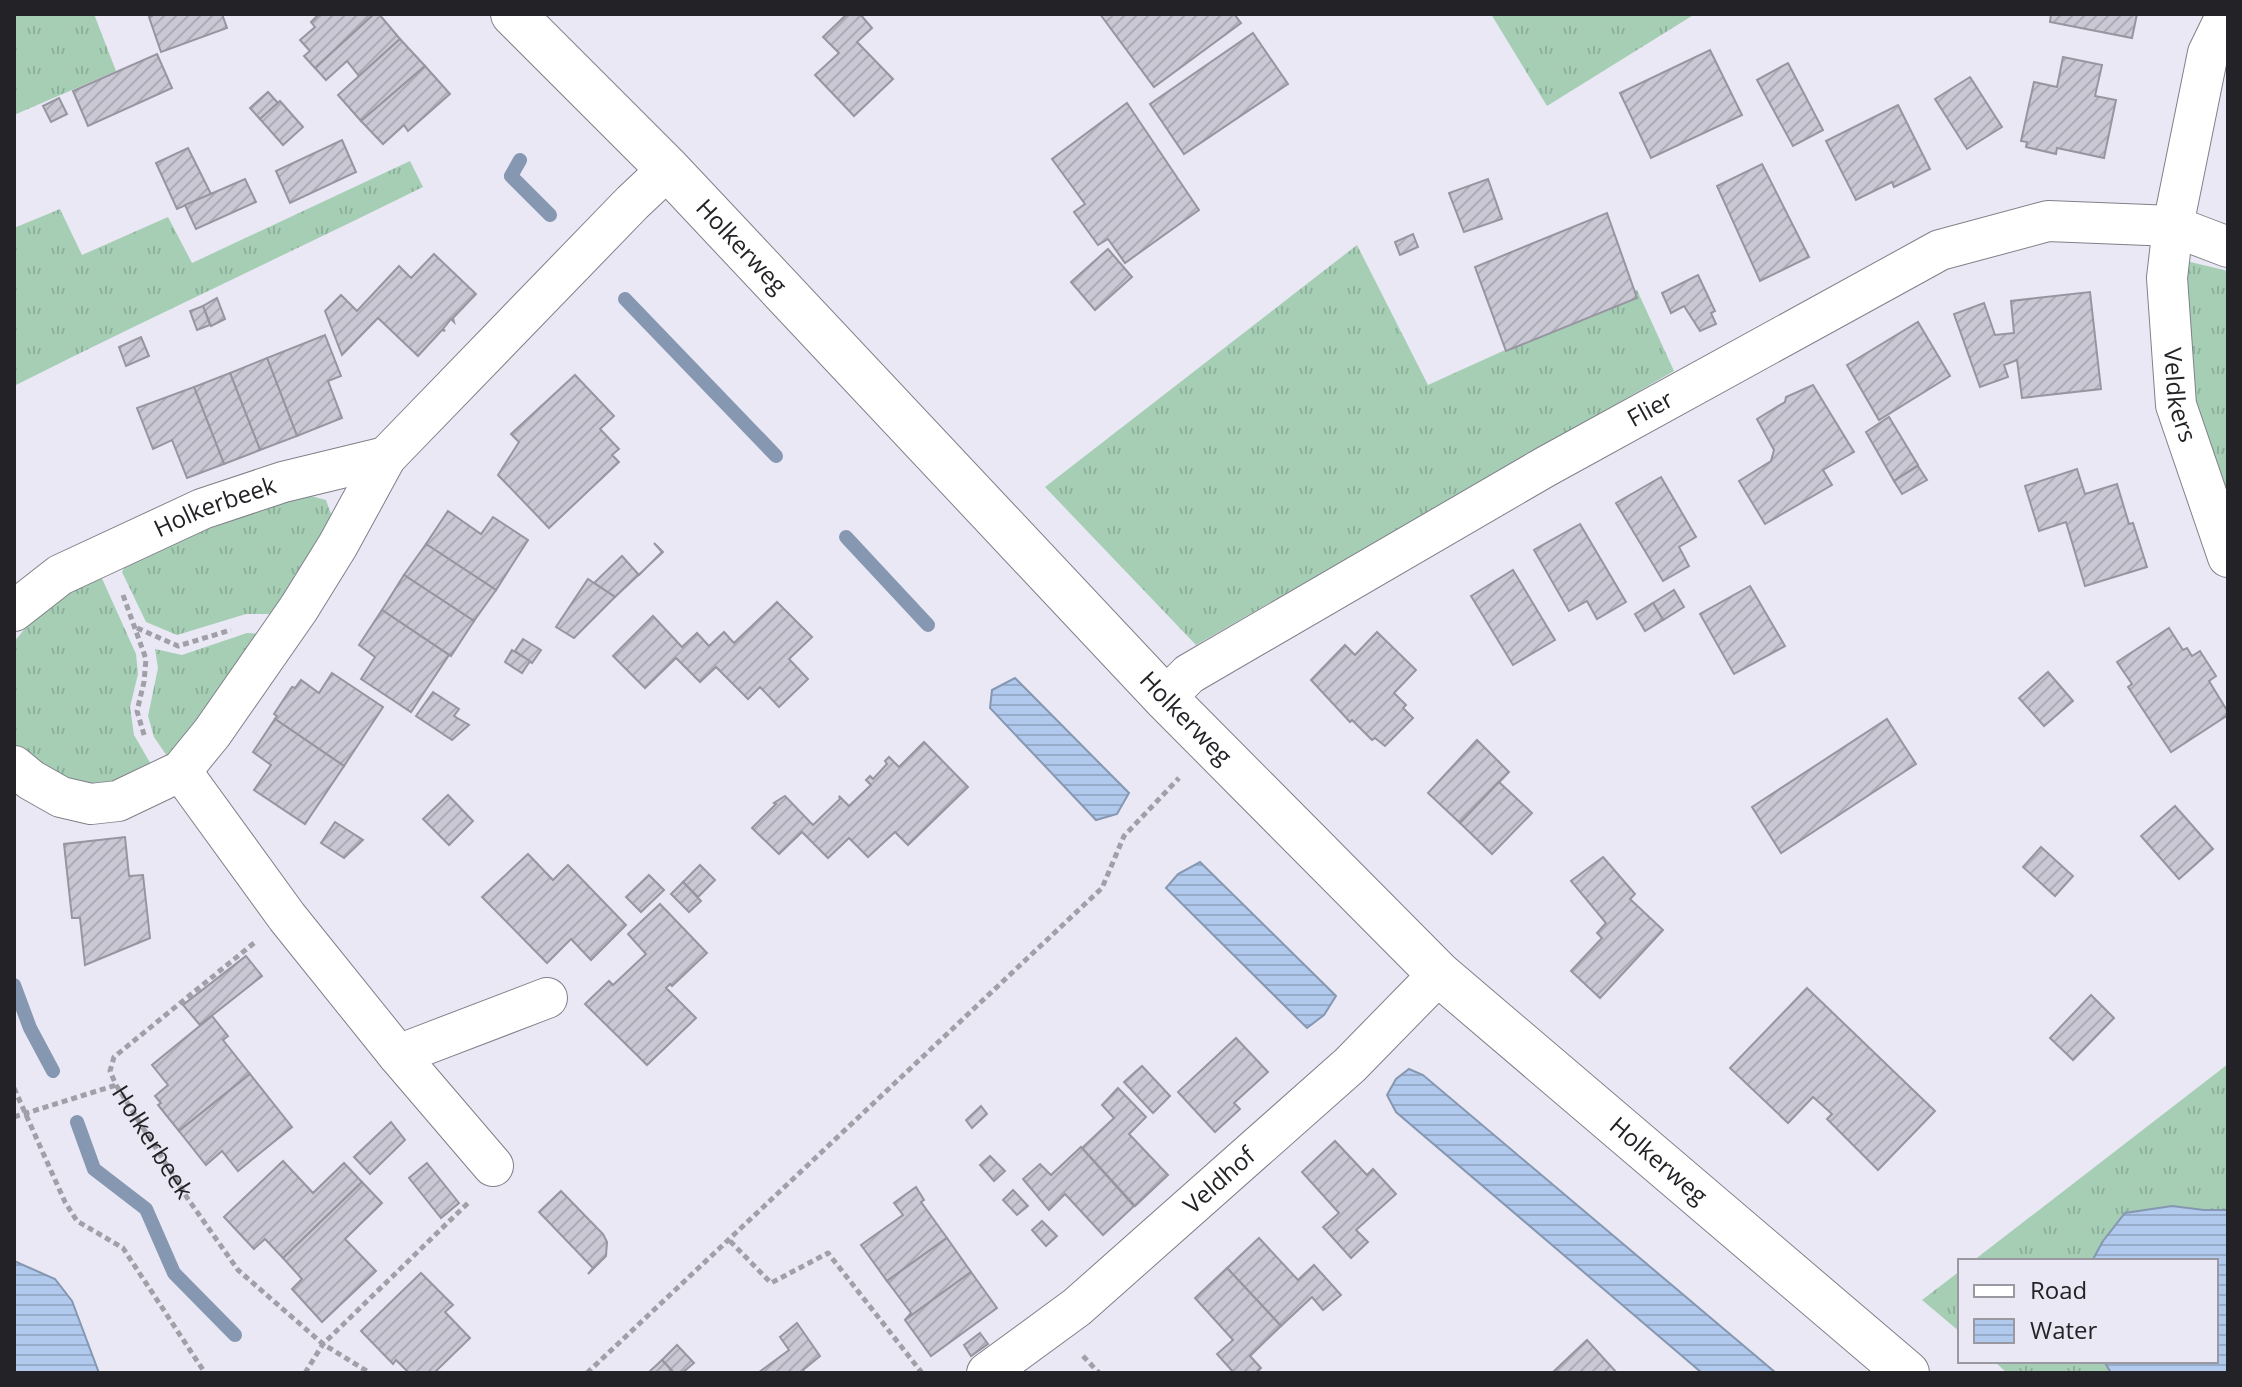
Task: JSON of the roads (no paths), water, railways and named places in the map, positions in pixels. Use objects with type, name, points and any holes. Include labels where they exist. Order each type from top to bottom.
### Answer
[{"type":"street","name":"Holkerweg","points":[[513,14],[668,169],[1165,698],[1439,974],[1907,1373]]},
{"type":"street","name":"Veldkers","points":[[2227,14],[2208,53],[2173,226],[2167,278],[2176,405],[2228,557]]},
{"type":"street","points":[[14,766],[61,797],[91,804],[118,801],[174,774],[212,733],[283,632],[338,545],[386,457],[668,169]]},
{"type":"street","name":"Flier","points":[[1165,698],[1189,674],[1545,467],[1940,250],[2048,221],[2173,226]]},
{"type":"street","points":[[2173,226],[2228,247]]},
{"type":"street","name":"Holkerbeek","points":[[14,611],[60,575],[202,509],[283,482],[386,457]]},
{"type":"street","points":[[174,774],[398,1055],[493,1166]]},
{"type":"street","name":"Veldhof","points":[[987,1373],[1077,1307],[1350,1065],[1439,974]]},
{"type":"street","points":[[398,1055],[547,998]]},
{"type":"water","points":[[1015,678],[1129,793],[1117,814],[1096,820],[990,708],[992,690]]},
{"type":"water","points":[[1200,862],[1336,996],[1324,1015],[1307,1028],[1166,888],[1178,874]]},
{"type":"water","points":[[1409,1069],[1423,1075],[1776,1373],[1702,1373],[1396,1112],[1387,1095],[1396,1079]]},
{"type":"water","points":[[2172,1206],[2228,1210],[2228,1373],[2111,1373],[2105,1363],[2218,1363],[2218,1259],[2093,1259],[2125,1213]]},
{"type":"water","points":[[14,1261],[55,1279],[72,1301],[99,1373],[14,1373]]},
{"type":"waterway","points":[[520,160],[511,176],[550,215]]},
{"type":"waterway","points":[[625,299],[776,456]]},
{"type":"waterway","points":[[846,537],[928,625]]},
{"type":"waterway","points":[[14,985],[30,1028],[53,1071]]},
{"type":"waterway","points":[[77,1122],[94,1169],[146,1209],[174,1273],[235,1335]]}]
